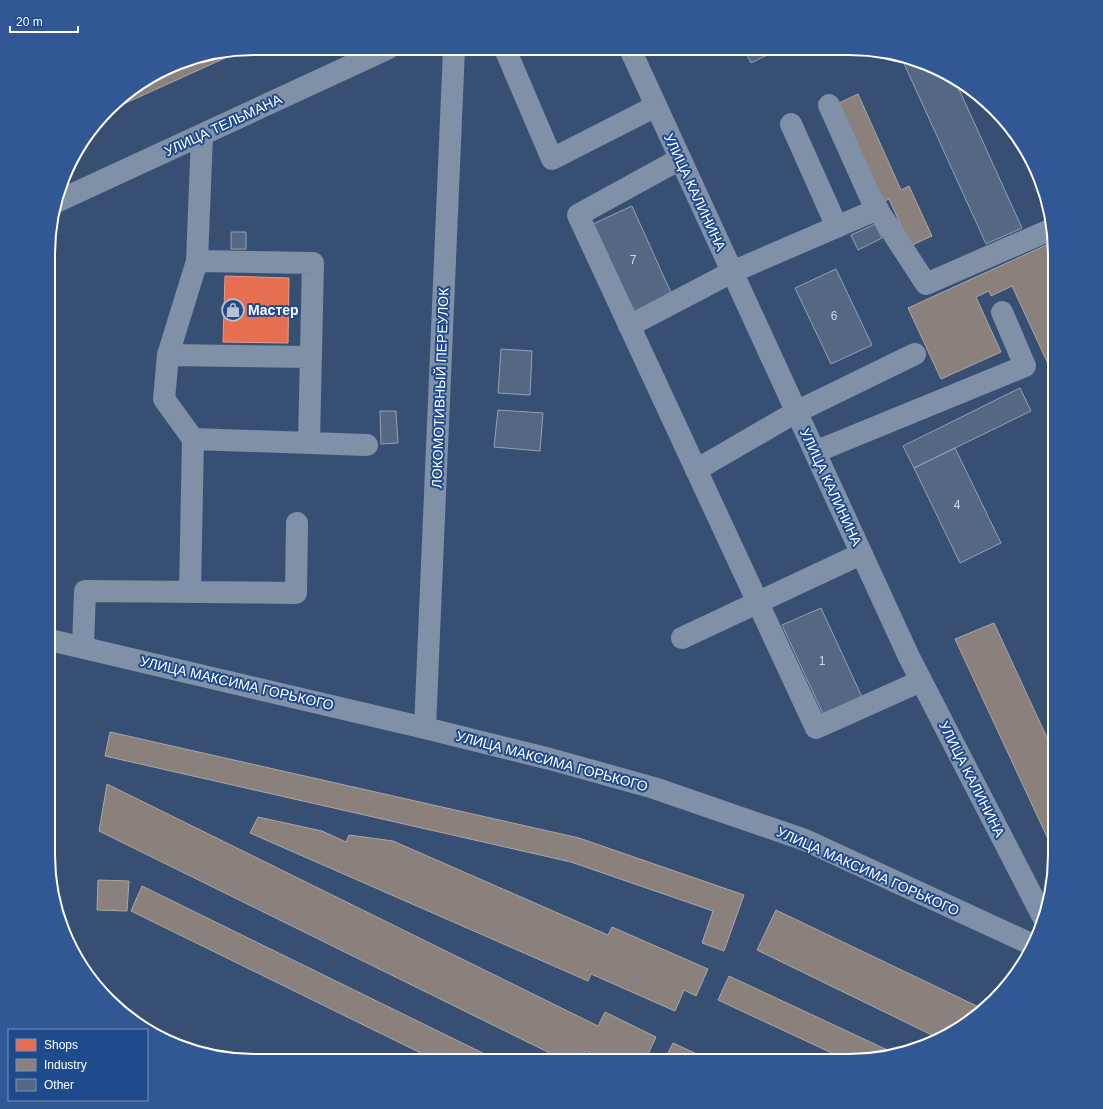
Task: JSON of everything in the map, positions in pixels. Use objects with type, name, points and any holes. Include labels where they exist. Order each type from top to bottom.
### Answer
[{"type":"street","name":"УЛИЦА ТЕЛЬМАНА","points":[[63,199],[374,55]]},
{"type":"street","name":"ЛОКОМОТИВНЫЙ ПЕРЕУЛОК","points":[[425,728],[454,55]]},
{"type":"street","points":[[508,55],[552,160],[656,106]]},
{"type":"street","name":"УЛИЦА КАЛИНИНА","points":[[633,55],[814,452],[921,681],[1040,911]]},
{"type":"street","points":[[829,105],[872,201],[926,284],[1047,231]]},
{"type":"street","points":[[791,124],[837,227]]},
{"type":"street","points":[[190,592],[193,439],[164,399],[168,355],[197,261],[202,135]]},
{"type":"street","points":[[680,159],[578,215],[629,326],[816,728],[921,681]]},
{"type":"street","points":[[629,326],[732,272],[878,209]]},
{"type":"street","points":[[197,261],[313,263],[309,442]]},
{"type":"street","points":[[814,452],[1025,366],[1002,312]]},
{"type":"street","points":[[696,470],[796,412],[915,354]]},
{"type":"street","points":[[168,355],[311,357]]},
{"type":"street","points":[[193,439],[367,445]]},
{"type":"street","points":[[83,647],[85,591],[296,593],[297,523]]},
{"type":"street","points":[[682,638],[861,554]]},
{"type":"street","name":"УЛИЦА МАКСИМА ГОРЬКОГО","points":[[55,641],[425,728],[550,759],[654,788],[805,840],[1028,943]]},
{"type":"building: Shops","points":[[225,276],[289,278],[288,343],[223,342]]},
{"type":"building: Industry","points":[[227,57],[123,104],[143,88],[166,75],[202,62]]},
{"type":"building: Industry","points":[[858,94],[901,190],[909,186],[932,236],[910,246],[889,199],[881,203],[837,104]]},
{"type":"building: Industry","points":[[1048,244],[1048,364],[1012,286],[991,296],[989,291],[976,297],[1001,352],[941,379],[908,308]]},
{"type":"building: Industry","points":[[994,623],[1048,740],[1048,839],[955,639]]},
{"type":"building: Industry","points":[[110,732],[579,838],[744,895],[724,951],[702,943],[713,911],[571,862],[105,756]]},
{"type":"building: Industry","points":[[107,784],[598,1026],[605,1012],[656,1037],[648,1054],[592,1054],[586,1051],[584,1054],[552,1054],[99,831]]},
{"type":"building: Industry","points":[[258,817],[322,831],[346,842],[349,835],[393,841],[608,935],[612,927],[708,969],[696,996],[684,990],[675,1011],[591,974],[588,981],[250,833]]},
{"type":"building: Industry","points":[[98,880],[129,881],[127,911],[97,910]]},
{"type":"building: Industry","points":[[142,886],[485,1054],[423,1054],[131,911]]},
{"type":"building: Industry","points":[[776,910],[978,1007],[960,1021],[933,1036],[757,950]]},
{"type":"building: Industry","points":[[729,976],[888,1050],[862,1054],[834,1054],[718,1000]]},
{"type":"building: Industry","points":[[673,1043],[697,1054],[668,1054]]},
{"type":"building: Other","points":[[747,55],[767,55],[751,63]]},
{"type":"building: Other","points":[[904,63],[937,75],[958,87],[1022,228],[986,244]]},
{"type":"building: Other","points":[[632,206],[672,295],[634,313],[593,224]]},
{"type":"building: Other","points":[[875,224],[882,238],[858,250],[851,235]]},
{"type":"building: Other","points":[[231,232],[246,232],[246,249],[231,249]]},
{"type":"building: Other","points":[[836,269],[872,345],[831,364],[795,288]]},
{"type":"building: Other","points":[[501,349],[532,351],[530,395],[498,393]]},
{"type":"building: Other","points":[[1020,388],[1031,411],[914,468],[903,446]]},
{"type":"building: Other","points":[[498,410],[543,413],[540,451],[494,447]]},
{"type":"building: Other","points":[[380,411],[396,411],[398,443],[381,444]]},
{"type":"building: Other","points":[[955,448],[1001,543],[960,563],[914,468]]},
{"type":"building: Other","points":[[821,608],[862,697],[823,714],[782,625]]},
{"type":"place","name":"Мастер","points":[[233,310]]}]
